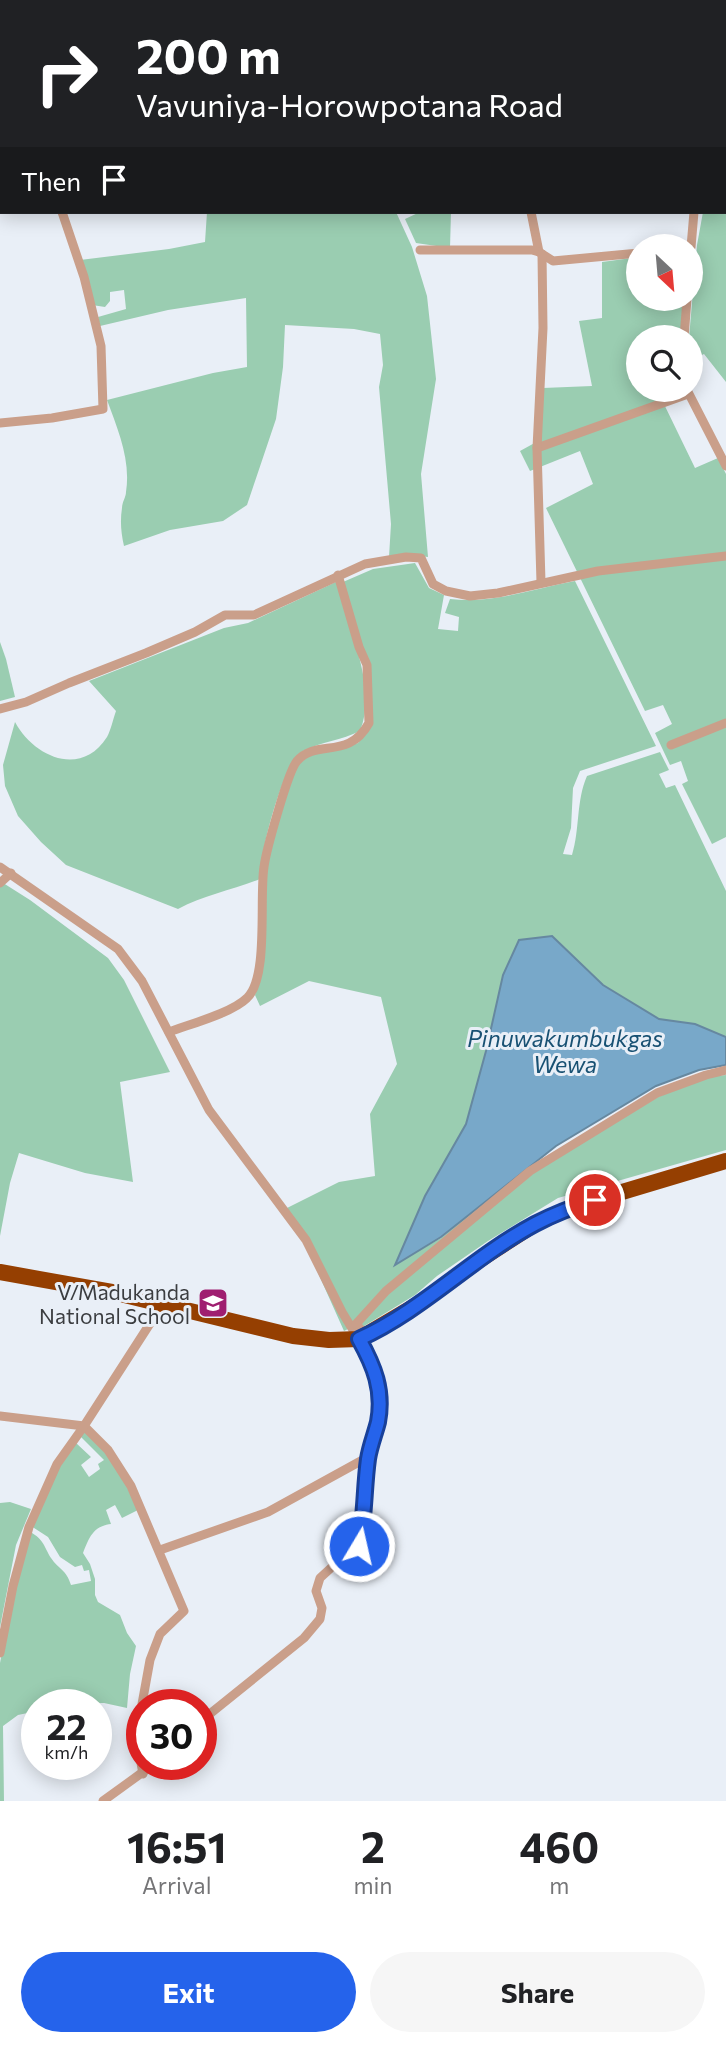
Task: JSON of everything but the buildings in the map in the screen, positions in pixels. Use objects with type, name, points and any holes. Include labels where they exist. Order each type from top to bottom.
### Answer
[{"type":"highway","points":[[0,1272],[154,1302],[293,1336],[329,1340],[363,1337],[420,1303],[535,1224],[572,1207],[726,1161]]},
{"type":"street","points":[[0,423],[103,409],[101,346],[84,277],[63,214]]},
{"type":"street","points":[[531,214],[541,253],[543,328],[537,448],[541,582]]},
{"type":"street","points":[[692,234],[694,214]]},
{"type":"street","points":[[420,250],[532,250],[553,261],[626,254]]},
{"type":"street","points":[[537,448],[660,402]]},
{"type":"street","points":[[692,402],[726,466]]},
{"type":"street","points":[[0,709],[26,702],[146,653],[195,632],[225,615],[254,615],[365,564],[406,556],[421,558],[433,584],[446,591],[470,596],[498,593],[598,571],[726,556]]},
{"type":"street","points":[[169,1032],[203,1021],[246,1000],[255,988],[262,936],[264,868],[288,777],[297,760],[312,751],[351,744],[369,723],[367,665],[338,575]]},
{"type":"street","points":[[671,745],[726,723]]},
{"type":"street","points":[[0,867],[118,949],[142,981],[208,1110],[306,1240],[342,1312],[363,1337]]},
{"type":"street","points":[[0,883],[11,873]]},
{"type":"street","points":[[217,1708],[304,1638],[320,1619],[322,1608],[316,1591],[320,1578],[351,1556],[359,1546],[364,1522],[368,1457],[378,1421],[380,1393],[378,1378],[356,1324],[386,1291],[530,1171],[657,1093],[706,1074],[726,1070]]},
{"type":"street","points":[[0,1653],[13,1587],[29,1527],[57,1464],[151,1322],[154,1302]]},
{"type":"street","points":[[0,1416],[84,1426],[108,1450],[131,1486],[184,1611],[160,1634],[150,1660],[145,1689]]},
{"type":"street","points":[[160,1550],[268,1512],[368,1457]]},
{"type":"street","points":[[103,1801],[134,1780]]},
{"type":"green space","points":[[207,214],[397,214],[412,247],[427,296],[436,379],[421,474],[428,557],[389,557],[391,524],[379,387],[383,365],[380,334],[354,329],[285,325],[276,419],[247,505],[223,521],[170,530],[124,546],[121,518],[126,494],[127,468],[107,400],[247,367],[246,298],[168,310],[100,326],[98,317],[126,309],[124,290],[110,292],[110,301],[105,307],[92,305],[80,260],[205,242]]},
{"type":"green space","points":[[416,214],[451,214],[450,248],[416,243],[405,219]]},
{"type":"green space","points":[[703,214],[726,214],[726,382],[703,354],[703,325],[690,325],[691,312],[704,312],[704,234],[699,234]]},
{"type":"green space","points":[[626,259],[626,312],[684,312],[683,325],[626,325],[626,402],[663,402],[695,468],[718,458],[726,474],[726,837],[712,844],[682,784],[688,781],[681,761],[670,765],[655,733],[672,724],[663,705],[645,711],[546,508],[593,484],[580,451],[530,471],[520,451],[540,440],[543,388],[592,386],[579,321],[602,318],[602,262]]},
{"type":"green space","points":[[415,563],[429,588],[444,595],[438,629],[458,631],[459,617],[445,613],[450,599],[497,598],[575,581],[656,746],[580,771],[573,788],[571,828],[563,854],[572,855],[581,795],[587,776],[660,752],[669,770],[659,774],[666,788],[675,785],[726,891],[726,1037],[695,1024],[659,1019],[603,985],[552,936],[486,1051],[466,1124],[425,1196],[396,1264],[441,1238],[488,1200],[354,1326],[344,1331],[306,1246],[281,1211],[339,1182],[375,1176],[370,1114],[397,1064],[381,997],[309,981],[260,1006],[255,995],[262,964],[265,868],[291,776],[300,763],[310,755],[358,743],[372,723],[362,648],[343,582],[373,569]]},
{"type":"green space","points":[[338,581],[363,675],[365,713],[360,731],[310,748],[295,758],[274,810],[263,851],[260,879],[178,909],[66,865],[18,816],[5,786],[3,765],[15,722],[34,745],[46,753],[71,760],[84,757],[96,750],[107,737],[116,711],[89,681],[224,628],[248,623]]},
{"type":"green space","points":[[0,642],[15,697],[0,701]]},
{"type":"green space","points":[[0,881],[108,958],[124,980],[170,1072],[120,1082],[133,1182],[85,1173],[19,1153],[0,1236]]},
{"type":"green space","points":[[726,1075],[726,1150],[558,1198],[488,1241],[437,1276],[415,1295],[361,1328],[358,1324],[387,1293],[531,1173],[658,1097],[705,1077]]},
{"type":"green space","points":[[84,1428],[110,1456],[140,1509],[122,1518],[115,1505],[106,1510],[111,1524],[96,1530],[83,1553],[95,1579],[98,1602],[120,1615],[136,1646],[129,1689],[126,1689],[126,1708],[112,1705],[112,1689],[21,1689],[21,1714],[3,1726],[4,1801],[0,1801],[0,1663],[30,1532],[41,1540],[71,1585],[91,1581],[89,1570],[84,1571],[82,1565],[75,1567],[60,1557],[48,1537],[31,1526],[57,1469],[76,1443],[91,1457],[81,1465],[89,1477],[100,1469],[98,1464],[104,1460],[80,1436]]},
{"type":"green space","points":[[10,1502],[31,1509],[16,1545],[0,1627],[0,1503]]},
{"type":"water","name":"Pinuwakumbukgas Wewa","points":[[552,936],[603,985],[659,1019],[695,1024],[726,1037],[726,1065],[699,1070],[656,1086],[556,1146],[441,1237],[395,1265],[425,1196],[466,1124],[503,975],[519,940]]},
{"type":"place","name":"V/Madukanda National School","points":[[213,1303]]},
{"type":"route","points":[[359,1546],[364,1522],[368,1457],[378,1421],[380,1393],[378,1378],[359,1339],[420,1303],[535,1224],[595,1200]]}]
